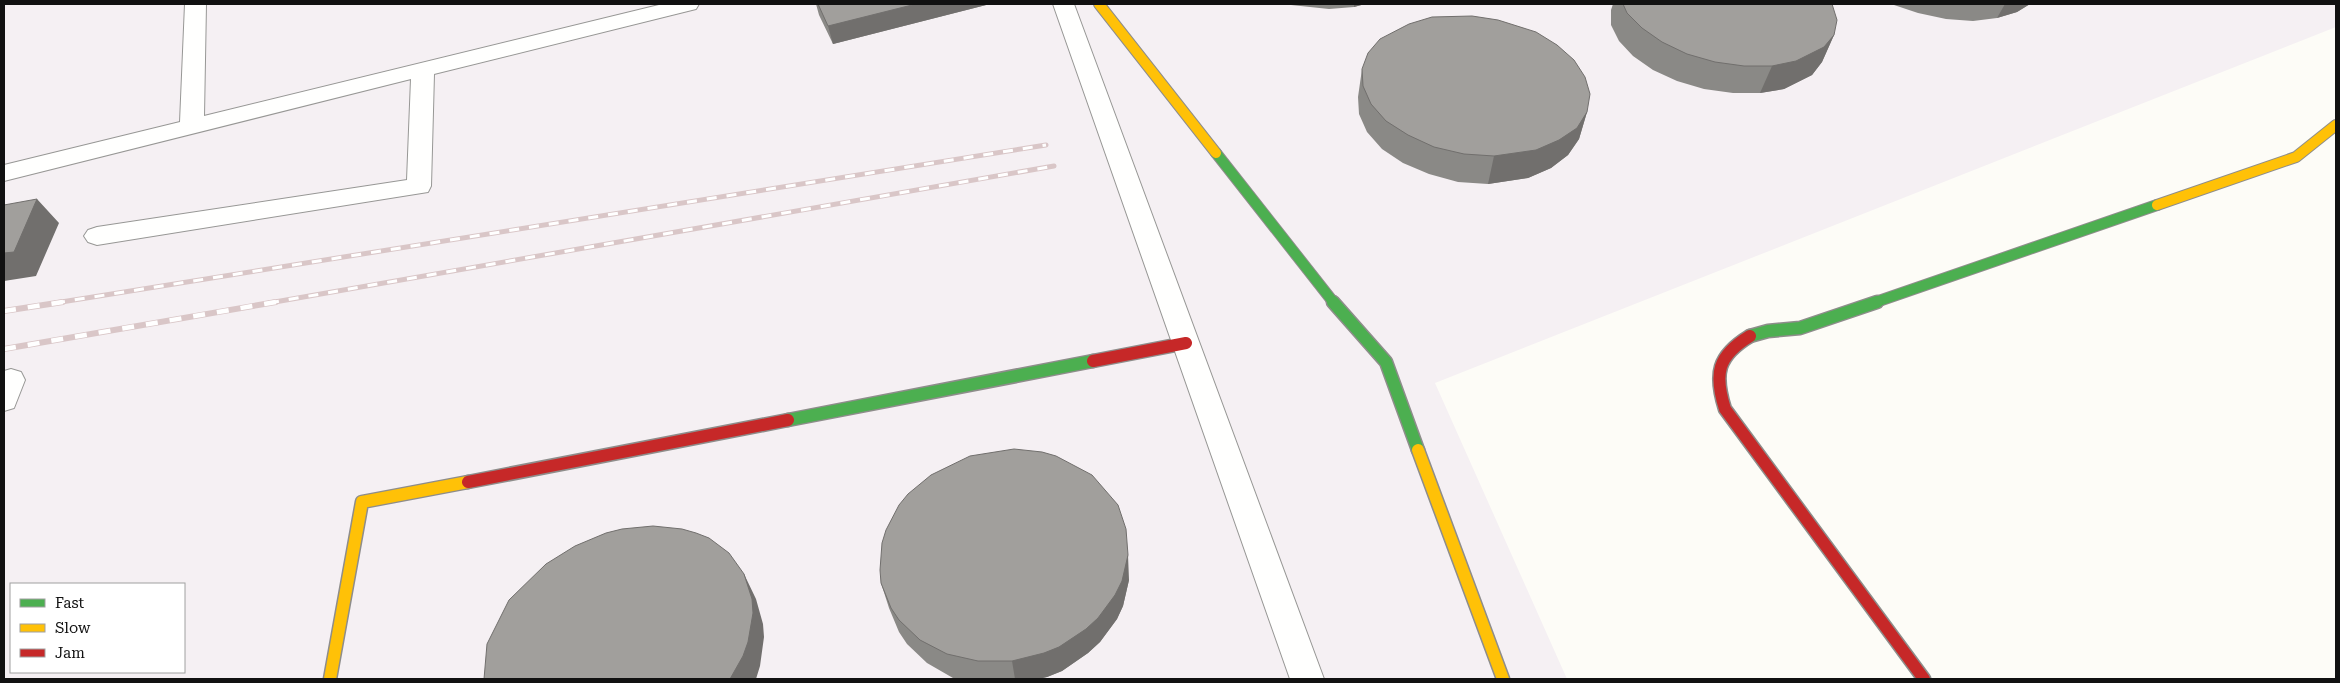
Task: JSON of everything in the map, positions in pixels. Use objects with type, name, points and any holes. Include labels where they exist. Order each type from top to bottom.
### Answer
[{"type":"street","points":[[192,126],[195,4]]},
{"type":"street","points":[[4,173],[688,4]]},
{"type":"street","points":[[1063,4],[1307,679]]},
{"type":"street","points":[[1099,4],[1336,306],[1386,362],[1503,679]]},
{"type":"street","points":[[97,236],[419,186],[423,70]]},
{"type":"street","points":[[1924,679],[1725,409],[1718,386],[1720,365],[1731,348],[1748,335],[1772,329],[1800,328],[2296,157],[2336,125]]},
{"type":"street","points":[[330,679],[362,502],[1186,343]]},
{"type":"shaded area","points":[[4,4],[2336,4],[2336,27],[1435,383],[1567,679],[4,679]]},
{"type":"building","points":[[818,4],[916,4],[828,26]]},
{"type":"building","points":[[1623,4],[1832,4],[1837,20],[1834,35],[1824,47],[1796,61],[1772,66],[1744,66],[1715,62],[1687,54],[1662,42],[1642,28],[1627,13]]},
{"type":"building","points":[[1472,16],[1498,20],[1536,32],[1557,45],[1574,60],[1585,77],[1590,94],[1587,112],[1577,128],[1559,140],[1536,150],[1494,156],[1464,154],[1434,147],[1408,135],[1386,121],[1371,104],[1363,86],[1362,69],[1368,53],[1380,39],[1409,24],[1432,17]]},
{"type":"building","points":[[37,199],[14,252],[4,253],[4,205]]},
{"type":"building","points":[[1014,449],[1042,452],[1056,456],[1092,475],[1118,505],[1126,529],[1128,555],[1122,581],[1115,595],[1098,618],[1086,629],[1059,647],[1012,661],[978,661],[947,654],[920,640],[899,620],[891,608],[881,583],[880,570],[882,543],[886,530],[899,505],[908,494],[931,475],[970,456]]},
{"type":"building","points":[[653,526],[682,529],[709,538],[729,553],[744,574],[752,599],[753,613],[748,642],[743,656],[730,679],[484,679],[487,644],[509,600],[546,564],[575,546],[606,533],[622,529]]},
{"type":"railway","points":[[55,303],[1046,145]]},
{"type":"railway","points":[[269,303],[1054,166]]},
{"type":"railway","points":[[4,311],[63,302]]},
{"type":"railway","points":[[4,349],[276,302]]},
{"type":"traffic: fast","points":[[1216,153],[1336,306],[1386,362],[1418,450]]},
{"type":"traffic: fast","points":[[1750,336],[1768,331],[1800,328],[2157,205]]},
{"type":"traffic: fast","points":[[788,420],[1093,361]]},
{"type":"traffic: slow","points":[[1099,4],[1216,153]]},
{"type":"traffic: slow","points":[[2157,205],[2296,157],[2336,125]]},
{"type":"traffic: slow","points":[[1418,450],[1503,679]]},
{"type":"traffic: slow","points":[[330,679],[362,502],[468,482]]},
{"type":"traffic: jam","points":[[1750,336],[1730,350],[1720,367],[1719,386],[1725,409],[1924,679]]},
{"type":"traffic: jam","points":[[1093,361],[1186,343]]},
{"type":"traffic: jam","points":[[468,482],[788,420]]}]
